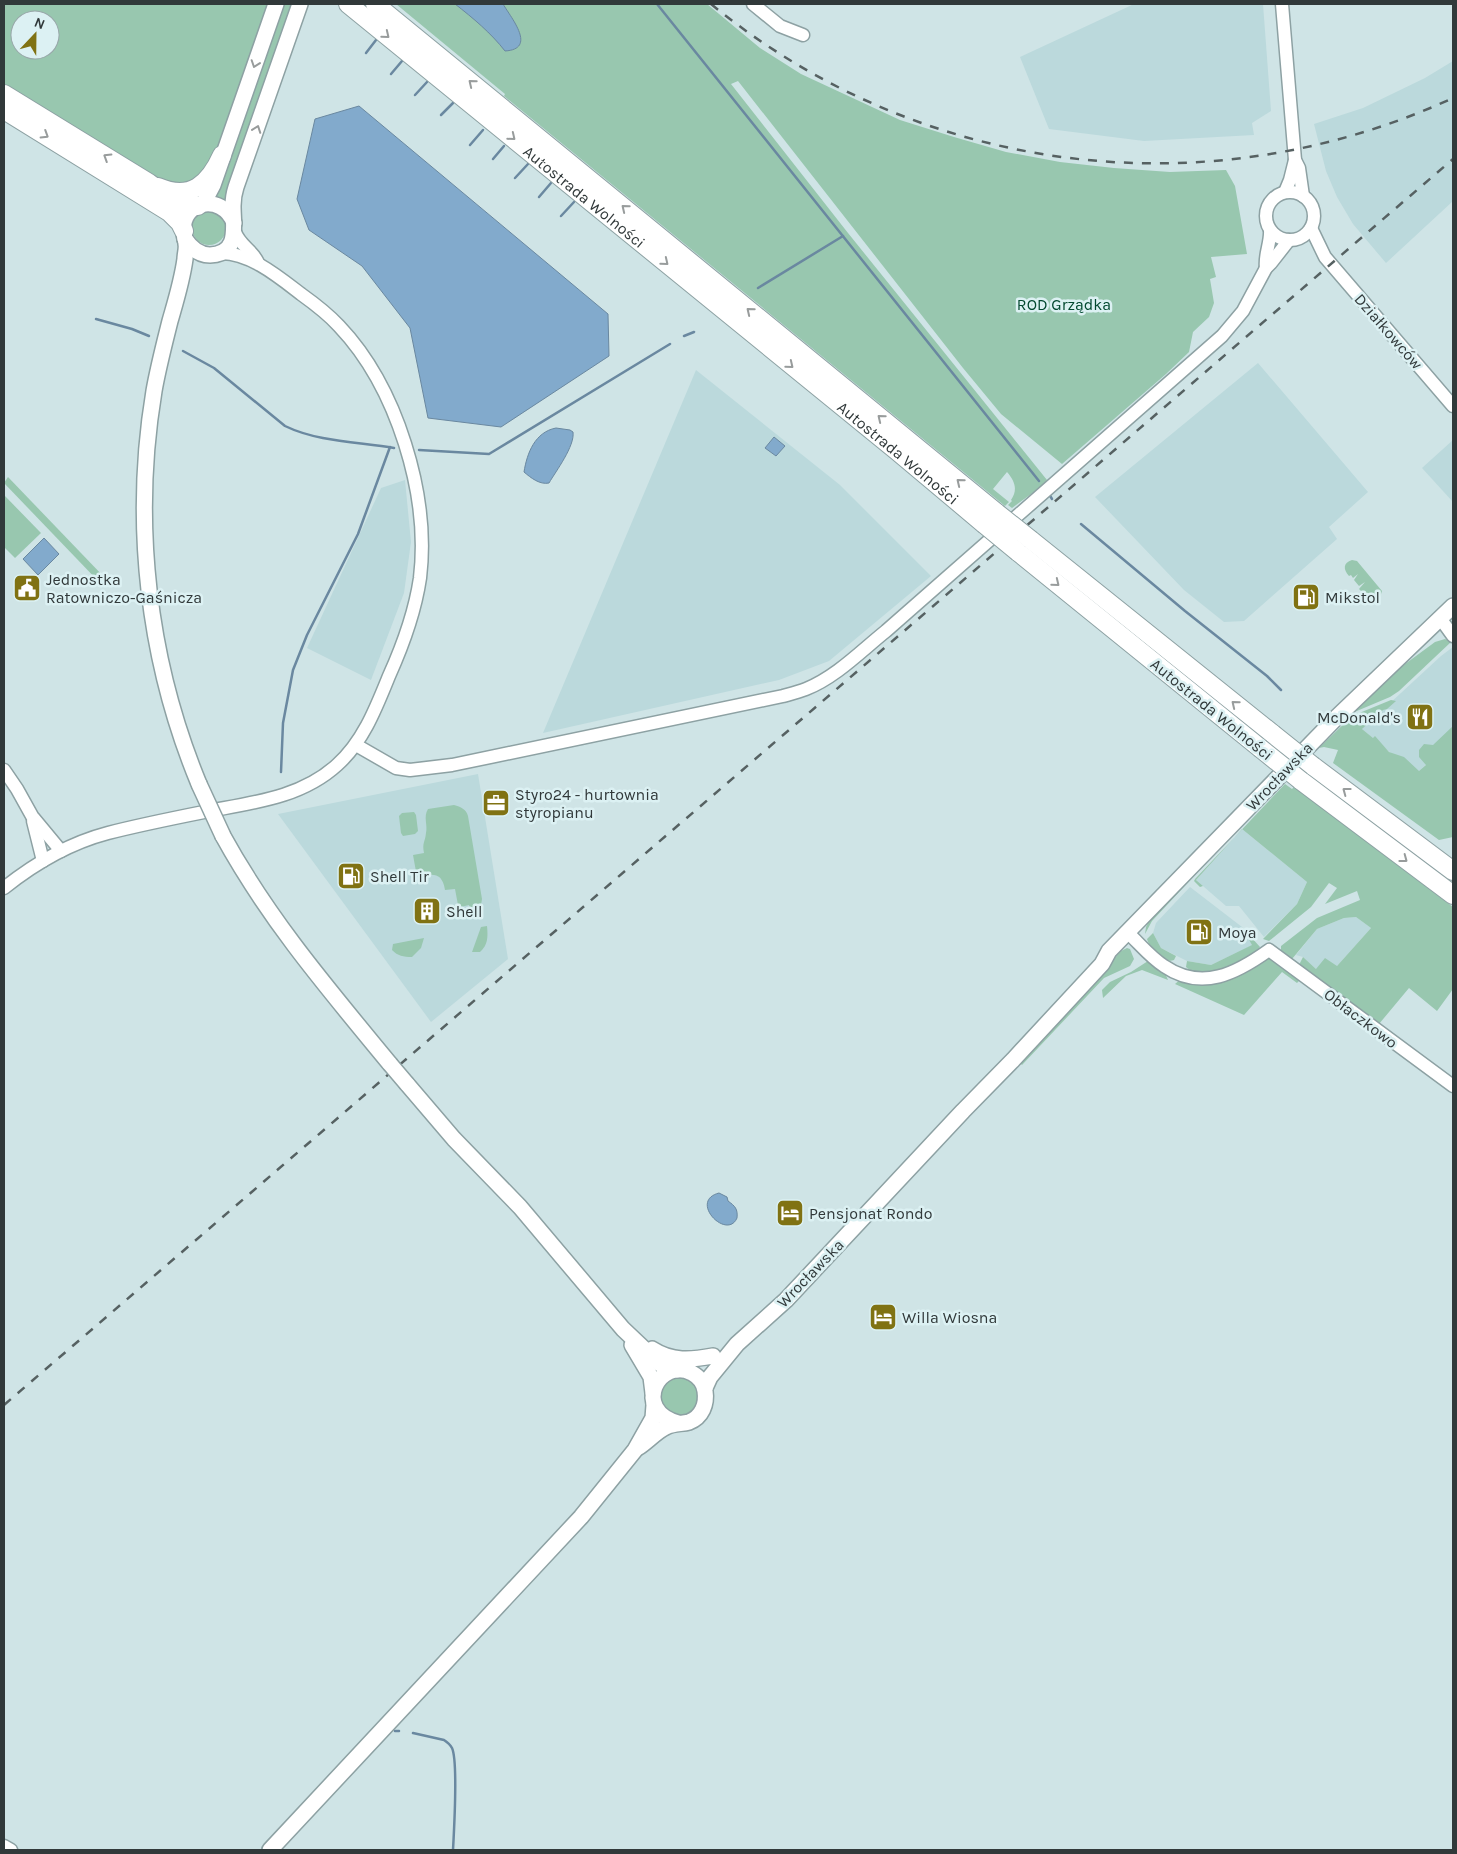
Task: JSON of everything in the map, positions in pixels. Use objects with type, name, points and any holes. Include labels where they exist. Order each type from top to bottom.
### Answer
[{"type":"highway","name":"Autostrada Wolności","points":[[348,4],[897,451],[991,519]]},
{"type":"highway","name":"Autostrada Wolności","points":[[375,4],[991,519],[1453,871]]},
{"type":"highway","points":[[4,94],[149,183],[177,203],[187,206],[200,205]]},
{"type":"highway","points":[[4,110],[169,212],[180,223],[185,235]]},
{"type":"highway","points":[[149,183],[174,192],[192,190],[209,178],[222,155]]},
{"type":"highway","name":"Autostrada Wolności","points":[[1025,546],[1260,748],[1453,895]]},
{"type":"main road","points":[[270,1850],[563,1537],[636,1450],[665,1427],[688,1422],[697,1417],[704,1409],[706,1399],[705,1388],[697,1376],[682,1370],[669,1369],[660,1364],[623,1329],[520,1208],[454,1139],[284,934],[245,875],[223,836],[199,784],[178,726],[157,646],[149,586],[145,537],[145,478],[151,413],[161,355],[182,280],[187,245],[185,235],[187,216],[200,205],[211,190],[276,4]]},
{"type":"main road","points":[[182,280],[198,259],[227,248],[232,241],[235,228],[233,201],[236,187],[300,4]]},
{"type":"main road","points":[[200,205],[219,205],[232,216],[235,228]]},
{"type":"main road","points":[[185,235],[192,248],[213,254]]},
{"type":"main road","name":"Wrocławska","points":[[705,1388],[710,1377],[737,1344],[786,1300],[963,1111],[1007,1054],[1065,990],[1095,959],[1109,951],[1336,717],[1453,606]]},
{"type":"main road","points":[[623,1329],[656,1352],[669,1357],[688,1360],[713,1356]]},
{"type":"main road","points":[[623,1329],[651,1378],[654,1399],[660,1415],[666,1420],[678,1423]]},
{"type":"main road","name":"Wrocławska","points":[[682,1370],[696,1369],[713,1356],[737,1344]]},
{"type":"main road","points":[[636,1450],[653,1418],[656,1383],[664,1375],[682,1370]]},
{"type":"street","points":[[754,4],[780,26],[803,35]]},
{"type":"street","points":[[1282,4],[1295,160],[1285,192]]},
{"type":"street","points":[[1295,160],[1299,168],[1303,196]]},
{"type":"street","points":[[356,745],[396,768],[410,770],[452,765],[783,696],[814,685],[836,672],[879,636],[1222,336],[1243,311],[1266,268],[1294,239],[1306,234],[1311,228],[1314,221],[1312,205],[1303,196],[1293,192],[1285,192],[1271,200],[1267,207],[1267,223],[1270,230],[1276,236],[1294,239]]},
{"type":"street","points":[[235,228],[242,245],[256,256],[258,263]]},
{"type":"street","name":"Działkowców","points":[[1311,228],[1325,257],[1453,406]]},
{"type":"street","points":[[1266,268],[1265,262],[1270,244],[1270,230]]},
{"type":"street","name":"Działkowców","points":[[1294,239],[1325,257]]},
{"type":"street","points":[[4,888],[43,861],[61,851],[93,838],[113,832],[283,796],[316,782],[338,764],[356,745],[370,720],[398,655],[413,609],[420,577],[422,553],[421,514],[418,492],[408,455],[396,420],[377,377],[365,358],[338,325],[321,309],[258,263],[228,252],[213,254]]},
{"type":"street","points":[[1440,618],[1453,636]]},
{"type":"street","points":[[4,770],[32,816],[61,851]]},
{"type":"street","points":[[32,816],[43,861]]},
{"type":"street","name":"Obłaczkowo","points":[[1127,932],[1162,965],[1176,973],[1194,978],[1210,978],[1229,974],[1251,963],[1270,950],[1453,1086]]},
{"type":"street","points":[[4,1846],[11,1850]]},
{"type":"shaded area","points":[[1134,4],[1263,4],[1271,111],[1252,123],[1254,135],[1144,141],[1049,129],[1020,57]]},
{"type":"shaded area","points":[[1453,61],[1453,201],[1386,263],[1353,224],[1337,197],[1326,171],[1314,124],[1363,108],[1425,78]]},
{"type":"shaded area","points":[[1258,363],[1368,492],[1329,527],[1337,539],[1244,621],[1224,622],[1184,590],[1095,497]]},
{"type":"shaded area","points":[[696,370],[840,485],[931,576],[829,661],[779,680],[543,733]]},
{"type":"shaded area","points":[[1453,440],[1453,502],[1422,468]]},
{"type":"shaded area","points":[[405,480],[411,542],[404,593],[371,680],[307,648],[381,488]]},
{"type":"shaded area","points":[[1453,647],[1453,739],[1416,774],[1362,729]]},
{"type":"shaded area","points":[[478,774],[508,959],[431,1022],[278,814]]},
{"type":"shaded area","points":[[1242,829],[1307,882],[1297,904],[1264,937],[1239,906],[1226,906],[1196,880]]},
{"type":"shaded area","points":[[1190,887],[1242,927],[1253,945],[1211,965],[1187,961],[1161,948],[1153,933],[1156,923]]},
{"type":"shaded area","points":[[1356,917],[1371,928],[1337,966],[1316,969],[1303,957],[1296,955],[1317,929],[1344,918]]},
{"type":"green space","points":[[4,4],[269,4],[253,53],[217,150],[208,169],[186,185],[164,182],[4,85]]},
{"type":"green space","points":[[280,4],[296,4],[227,201],[212,196]]},
{"type":"green space","name":"ROD Grządka","points":[[396,4],[707,4],[760,48],[801,74],[900,120],[1006,152],[1060,162],[1170,172],[1226,170],[1235,186],[1247,254],[1211,257],[1216,277],[1210,279],[1214,303],[1209,317],[1193,332],[1189,352],[1062,464],[1001,414],[738,81],[731,84],[1047,480],[1042,486],[1012,508],[1008,505],[1012,501],[1015,486],[1007,472],[993,489],[1009,502],[1005,506],[504,96],[505,94]]},
{"type":"green space","points":[[209,211],[216,212],[221,216],[225,221],[225,235],[221,240],[216,244],[209,245],[202,244],[197,240],[193,235],[192,228],[193,221],[197,216],[202,212]]},
{"type":"green space","points":[[8,477],[105,578],[100,583],[4,483]]},
{"type":"green space","points":[[4,495],[41,533],[15,558],[4,547]]},
{"type":"green space","points":[[1026,545],[1264,736],[1261,741],[1024,548]]},
{"type":"green space","points":[[1349,561],[1357,561],[1382,591],[1380,597],[1371,597],[1359,589],[1365,582],[1359,586],[1354,580],[1358,574],[1353,578],[1351,575],[1349,576],[1345,569]]},
{"type":"green space","points":[[1445,639],[1451,642],[1399,691],[1390,697],[1352,713],[1382,681],[1435,642]]},
{"type":"green space","points":[[1391,700],[1396,701],[1362,729],[1373,738],[1375,736],[1389,752],[1404,757],[1419,771],[1426,765],[1419,757],[1419,750],[1424,744],[1433,745],[1453,726],[1453,837],[1439,840],[1333,763],[1338,750],[1324,747],[1319,748],[1352,716]]},
{"type":"green space","points":[[1312,771],[1374,819],[1369,826],[1307,778]]},
{"type":"green space","points":[[1281,781],[1152,921],[1145,934],[1149,921]]},
{"type":"green space","points":[[1285,784],[1292,789],[1294,787],[1453,907],[1453,989],[1437,1011],[1409,988],[1379,1024],[1299,965],[1303,957],[1316,969],[1325,958],[1337,966],[1371,928],[1356,917],[1344,918],[1317,929],[1292,959],[1289,959],[1281,952],[1281,946],[1317,918],[1360,900],[1357,891],[1325,904],[1337,888],[1329,883],[1311,907],[1269,941],[1263,939],[1297,904],[1307,882],[1242,829]]},
{"type":"green space","points":[[454,805],[463,809],[468,816],[482,899],[478,909],[471,912],[469,905],[456,908],[456,914],[450,916],[449,907],[458,905],[455,889],[445,890],[444,884],[436,875],[417,877],[413,855],[424,853],[423,844],[428,809]]},
{"type":"green space","points":[[414,812],[418,831],[415,834],[403,836],[399,816],[402,813]]},
{"type":"green space","points":[[1235,837],[1196,880],[1203,886],[1200,887],[1194,881],[1195,879]]},
{"type":"green space","points":[[487,926],[485,947],[480,952],[472,952],[481,927]]},
{"type":"green space","points":[[1242,927],[1260,947],[1257,951],[1222,970],[1203,974],[1194,972],[1186,967],[1187,961],[1211,965],[1252,945]]},
{"type":"green space","points":[[1153,933],[1161,948],[1176,956],[1174,960],[1170,961],[1161,958],[1154,951],[1147,939]]},
{"type":"green space","points":[[424,938],[421,948],[412,957],[401,956],[392,950],[393,944]]},
{"type":"green space","points":[[1127,948],[1130,949],[1134,959],[1130,966],[1104,978],[1022,1065],[1019,1062],[1121,951]]},
{"type":"green space","points":[[1267,959],[1272,959],[1301,979],[1297,983],[1282,972],[1244,1015],[1175,984],[1182,978],[1208,983],[1223,982],[1243,974]]},
{"type":"green space","points":[[1148,961],[1165,973],[1168,980],[1142,970],[1126,976],[1103,998],[1102,990],[1110,982]]},
{"type":"green space","points":[[676,1377],[684,1377],[691,1380],[697,1386],[700,1397],[697,1408],[691,1414],[684,1417],[676,1417],[669,1414],[663,1408],[660,1401],[660,1393],[663,1386],[669,1380]]},
{"type":"water","points":[[455,4],[503,4],[519,32],[521,39],[519,45],[514,49],[505,51],[482,26]]},
{"type":"water","points":[[359,106],[608,314],[609,356],[501,427],[428,418],[410,328],[362,266],[309,230],[297,199],[315,119]]},
{"type":"water","points":[[556,428],[570,430],[573,432],[573,438],[568,451],[549,483],[542,483],[524,472],[525,465],[533,444],[537,439],[549,430]]},
{"type":"water","points":[[774,437],[785,446],[776,456],[765,448]]},
{"type":"water","points":[[44,538],[59,554],[38,575],[23,559]]},
{"type":"water","points":[[719,1193],[727,1197],[736,1210],[737,1218],[732,1224],[726,1225],[719,1222],[708,1210],[707,1204],[710,1197]]},
{"type":"waterway","points":[[657,4],[1039,481]]},
{"type":"waterway","points":[[366,53],[376,40]]},
{"type":"waterway","points":[[391,74],[402,61]]},
{"type":"waterway","points":[[415,95],[427,82]]},
{"type":"waterway","points":[[441,115],[453,103]]},
{"type":"waterway","points":[[470,145],[483,130]]},
{"type":"waterway","points":[[493,159],[504,146]]},
{"type":"waterway","points":[[515,178],[528,164]]},
{"type":"waterway","points":[[539,197],[551,183]]},
{"type":"waterway","points":[[561,216],[574,202]]},
{"type":"waterway","points":[[758,288],[843,236]]},
{"type":"waterway","points":[[96,319],[149,336]]},
{"type":"waterway","points":[[684,336],[694,332]]},
{"type":"waterway","points":[[419,450],[489,454],[670,344]]},
{"type":"waterway","points":[[183,351],[214,368],[285,426],[311,435],[339,441],[394,448]]},
{"type":"waterway","points":[[281,772],[283,723],[293,670],[307,635],[358,534],[390,447]]},
{"type":"waterway","points":[[1049,494],[1052,499]]},
{"type":"waterway","points":[[1081,524],[1185,611],[1267,676],[1281,690]]},
{"type":"waterway","points":[[413,1733],[444,1740],[452,1748],[455,1767],[453,1850]]},
{"type":"railway","points":[[711,4],[793,62],[881,107],[973,139],[1068,158],[1165,163],[1263,155],[1359,133],[1453,98]]},
{"type":"railway","points":[[4,1405],[1453,159]]},
{"type":"place","name":"Jednostka Ratowniczo-Gaśnicza","points":[[27,588]]},
{"type":"place","name":"Mikstol","points":[[1306,597]]},
{"type":"place","name":"McDonald's","points":[[1420,717]]},
{"type":"place","name":"Styro24 - hurtownia styropianu","points":[[496,803]]},
{"type":"place","name":"Shell Tir","points":[[351,876]]},
{"type":"place","name":"Shell","points":[[427,911]]},
{"type":"place","name":"Moya","points":[[1199,932]]},
{"type":"place","name":"Pensjonat Rondo","points":[[790,1213]]},
{"type":"place","name":"Willa Wiosna","points":[[883,1317]]}]
